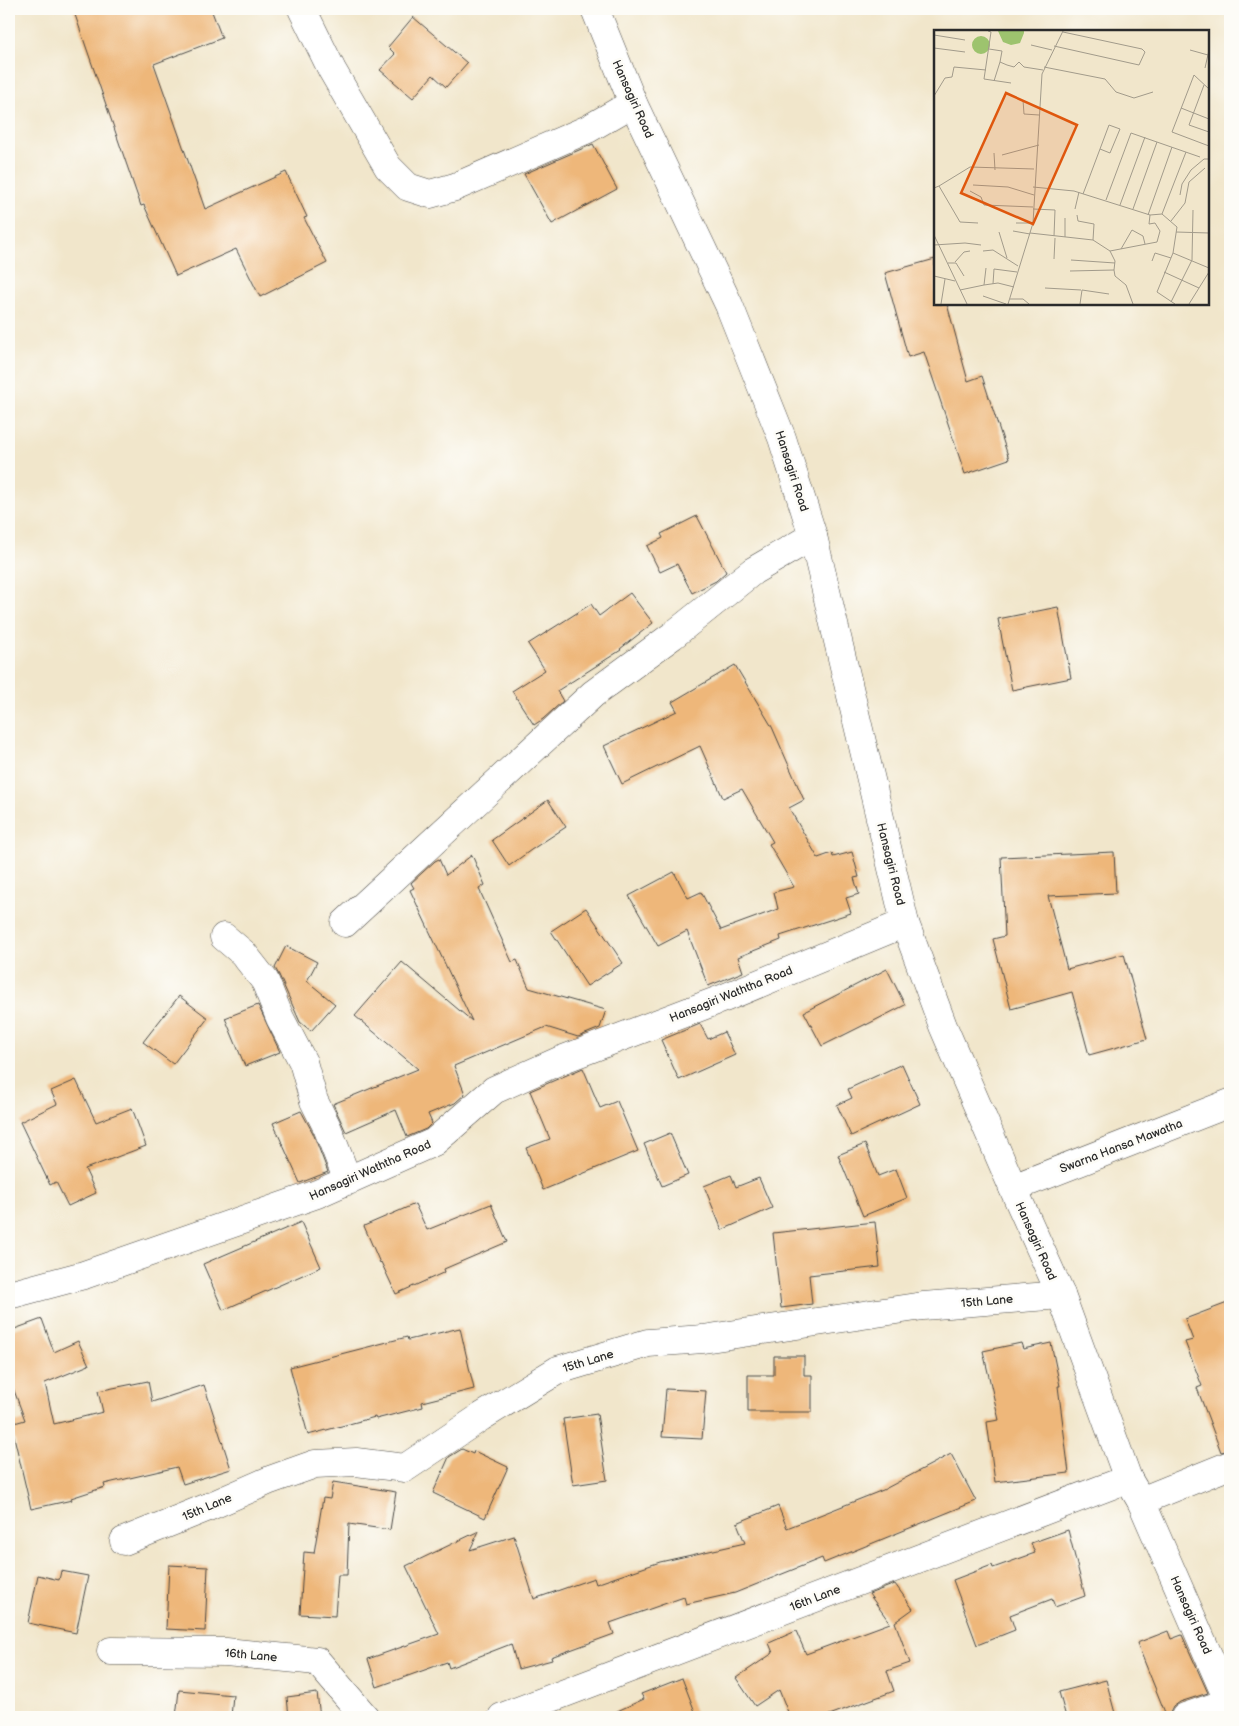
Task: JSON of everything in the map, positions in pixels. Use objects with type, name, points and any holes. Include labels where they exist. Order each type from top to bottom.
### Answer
[{"type":"street","points":[[302,9],[332,70],[388,167],[408,187],[430,194],[455,187],[588,129],[633,103]]},
{"type":"street","name":"Hansagiri Road","points":[[595,9],[633,103],[729,305],[782,438],[813,536],[905,923],[943,1026],[1012,1188],[1061,1295],[1135,1490],[1230,1704]]},
{"type":"street","points":[[345,923],[593,694],[672,636],[753,571],[813,536]]},
{"type":"street","name":"Hansagiri Waththa Road","points":[[9,1295],[84,1275],[318,1194],[434,1142],[494,1090],[561,1060],[724,998],[905,923]]},
{"type":"street","points":[[224,937],[243,953],[265,981],[280,1018],[303,1062],[314,1101],[327,1127],[348,1180]]},
{"type":"street","name":"Swarna Hansa Mawatha","points":[[1012,1188],[1230,1103]]},
{"type":"street","name":"15th Lane","points":[[124,1541],[270,1480],[315,1464],[356,1462],[405,1468],[480,1417],[558,1370],[648,1343],[703,1339],[923,1306],[1061,1295]]},
{"type":"street","name":"16th Lane","points":[[502,1717],[1135,1490],[1230,1465]]},
{"type":"street","name":"16th Lane","points":[[111,1651],[226,1652],[317,1662],[364,1717]]},
{"type":"street","points":[[1185,1717],[1230,1704]]},
{"type":"building","points":[[73,9],[211,9],[222,38],[154,64],[205,209],[286,172],[307,217],[304,218],[327,263],[260,297],[236,249],[176,276],[144,205],[141,206]]},
{"type":"building","points":[[413,17],[467,63],[446,87],[433,75],[413,98],[380,70],[395,54],[388,47]]},
{"type":"building","points":[[593,144],[617,189],[552,224],[524,174]]},
{"type":"building","points":[[934,259],[934,305],[947,305],[968,381],[982,376],[1009,459],[965,474],[924,352],[908,357],[885,273]]},
{"type":"building","points":[[697,516],[726,572],[716,581],[692,593],[677,564],[660,572],[647,546],[663,538],[661,534]]},
{"type":"building","points":[[630,593],[653,623],[621,650],[557,691],[563,701],[534,725],[512,691],[545,670],[528,644],[591,604],[599,616]]},
{"type":"building","points":[[1058,607],[1071,678],[1012,690],[998,619]]},
{"type":"building","points":[[735,665],[772,727],[804,800],[789,808],[818,858],[832,853],[833,857],[852,852],[859,877],[854,878],[859,894],[846,898],[851,913],[780,936],[781,940],[738,957],[743,972],[708,986],[687,931],[658,946],[629,896],[674,872],[688,898],[701,892],[721,930],[778,909],[774,892],[794,887],[769,844],[773,842],[742,789],[723,798],[700,746],[622,784],[604,746],[677,711],[672,702]]},
{"type":"building","points":[[548,800],[566,827],[509,866],[492,840]]},
{"type":"building","points":[[1114,852],[1116,893],[1048,896],[1067,969],[1124,954],[1147,1039],[1089,1055],[1072,992],[1011,1009],[993,939],[1005,936],[1001,857]]},
{"type":"building","points":[[472,855],[485,885],[479,889],[512,962],[517,960],[529,988],[606,1010],[600,1028],[578,1037],[546,1027],[454,1066],[465,1094],[455,1103],[428,1114],[432,1123],[426,1129],[407,1137],[396,1110],[346,1132],[333,1104],[418,1069],[355,1016],[402,962],[472,1021],[410,890],[414,888],[411,883],[435,861],[439,859],[446,875]]},
{"type":"building","points":[[586,908],[623,963],[587,986],[551,931]]},
{"type":"building","points":[[286,946],[317,962],[307,981],[335,1004],[311,1031],[300,1022],[275,968]]},
{"type":"building","points":[[887,969],[905,1005],[822,1046],[804,1012]]},
{"type":"building","points":[[179,996],[208,1018],[173,1064],[143,1042]]},
{"type":"building","points":[[258,1005],[280,1052],[245,1066],[225,1018]]},
{"type":"building","points":[[700,1024],[708,1039],[724,1032],[735,1055],[679,1080],[661,1040]]},
{"type":"building","points":[[902,1064],[920,1104],[851,1136],[837,1105],[852,1098],[848,1089]]},
{"type":"building","points":[[583,1068],[600,1108],[617,1101],[638,1151],[543,1190],[526,1148],[550,1139],[530,1091]]},
{"type":"building","points":[[76,1080],[96,1122],[132,1108],[146,1146],[85,1169],[96,1193],[68,1206],[56,1182],[50,1185],[20,1122],[57,1104],[51,1091]]},
{"type":"building","points":[[301,1111],[313,1133],[328,1172],[300,1183],[273,1123]]},
{"type":"building","points":[[670,1133],[688,1175],[662,1186],[644,1144]]},
{"type":"building","points":[[865,1144],[878,1176],[896,1169],[907,1198],[863,1216],[838,1155]]},
{"type":"building","points":[[731,1175],[736,1187],[759,1178],[772,1208],[722,1230],[704,1186]]},
{"type":"building","points":[[415,1204],[427,1230],[491,1204],[507,1242],[444,1269],[445,1272],[396,1294],[364,1226]]},
{"type":"building","points":[[301,1222],[321,1267],[223,1310],[203,1264]]},
{"type":"building","points":[[875,1222],[880,1267],[809,1275],[812,1304],[781,1308],[773,1233]]},
{"type":"building","points":[[1230,1302],[1230,1450],[1221,1452],[1197,1388],[1202,1386],[1185,1342],[1193,1340],[1185,1319]]},
{"type":"building","points":[[42,1319],[54,1352],[78,1341],[89,1365],[45,1383],[54,1424],[103,1412],[98,1391],[148,1381],[152,1402],[204,1385],[231,1469],[183,1484],[177,1467],[104,1484],[105,1487],[71,1498],[72,1500],[31,1509],[11,1424],[25,1420],[9,1377],[9,1331]]},
{"type":"building","points":[[460,1328],[474,1389],[422,1402],[423,1407],[376,1419],[375,1417],[308,1435],[290,1367],[407,1337],[408,1340]]},
{"type":"building","points":[[1021,1343],[1023,1349],[1051,1343],[1060,1386],[1058,1386],[1069,1473],[995,1482],[987,1422],[999,1420],[983,1351]]},
{"type":"building","points":[[774,1356],[804,1356],[804,1375],[812,1375],[812,1412],[748,1412],[748,1375],[774,1375]]},
{"type":"building","points":[[666,1389],[706,1391],[702,1439],[662,1437]]},
{"type":"building","points":[[597,1414],[607,1480],[573,1485],[563,1419]]},
{"type":"building","points":[[462,1449],[473,1454],[474,1451],[508,1467],[485,1518],[433,1493],[449,1457]]},
{"type":"building","points":[[951,1454],[976,1501],[824,1563],[822,1558],[735,1593],[686,1604],[684,1597],[610,1623],[614,1634],[551,1657],[552,1660],[518,1669],[511,1644],[449,1668],[447,1662],[377,1687],[368,1659],[439,1634],[406,1566],[479,1531],[470,1550],[514,1536],[534,1599],[594,1578],[596,1584],[660,1562],[745,1543],[737,1523],[778,1506],[787,1528],[883,1490]]},
{"type":"building","points":[[333,1482],[396,1492],[390,1530],[349,1524],[347,1575],[338,1575],[335,1616],[300,1614],[304,1552],[314,1553],[323,1498],[330,1499]]},
{"type":"building","points":[[1068,1530],[1085,1596],[1055,1607],[1052,1599],[1010,1615],[1015,1630],[977,1645],[953,1580],[992,1565],[993,1568],[1035,1553],[1031,1543]]},
{"type":"building","points":[[169,1565],[208,1567],[205,1631],[166,1629]]},
{"type":"building","points":[[61,1571],[88,1576],[76,1633],[28,1623],[38,1575],[59,1580]]},
{"type":"building","points":[[895,1584],[913,1609],[895,1622],[910,1663],[887,1671],[894,1691],[824,1717],[790,1717],[779,1690],[755,1706],[736,1678],[773,1653],[769,1643],[796,1631],[806,1654],[890,1623],[869,1594]]},
{"type":"building","points":[[1168,1631],[1171,1639],[1182,1635],[1208,1693],[1180,1702],[1166,1715],[1137,1643]]},
{"type":"building","points":[[682,1678],[697,1717],[604,1717],[644,1699],[641,1694]]},
{"type":"building","points":[[1106,1680],[1116,1717],[1066,1717],[1059,1692]]},
{"type":"building","points":[[179,1690],[233,1695],[231,1717],[176,1717]]},
{"type":"building","points":[[317,1693],[320,1717],[289,1717],[287,1697]]}]
